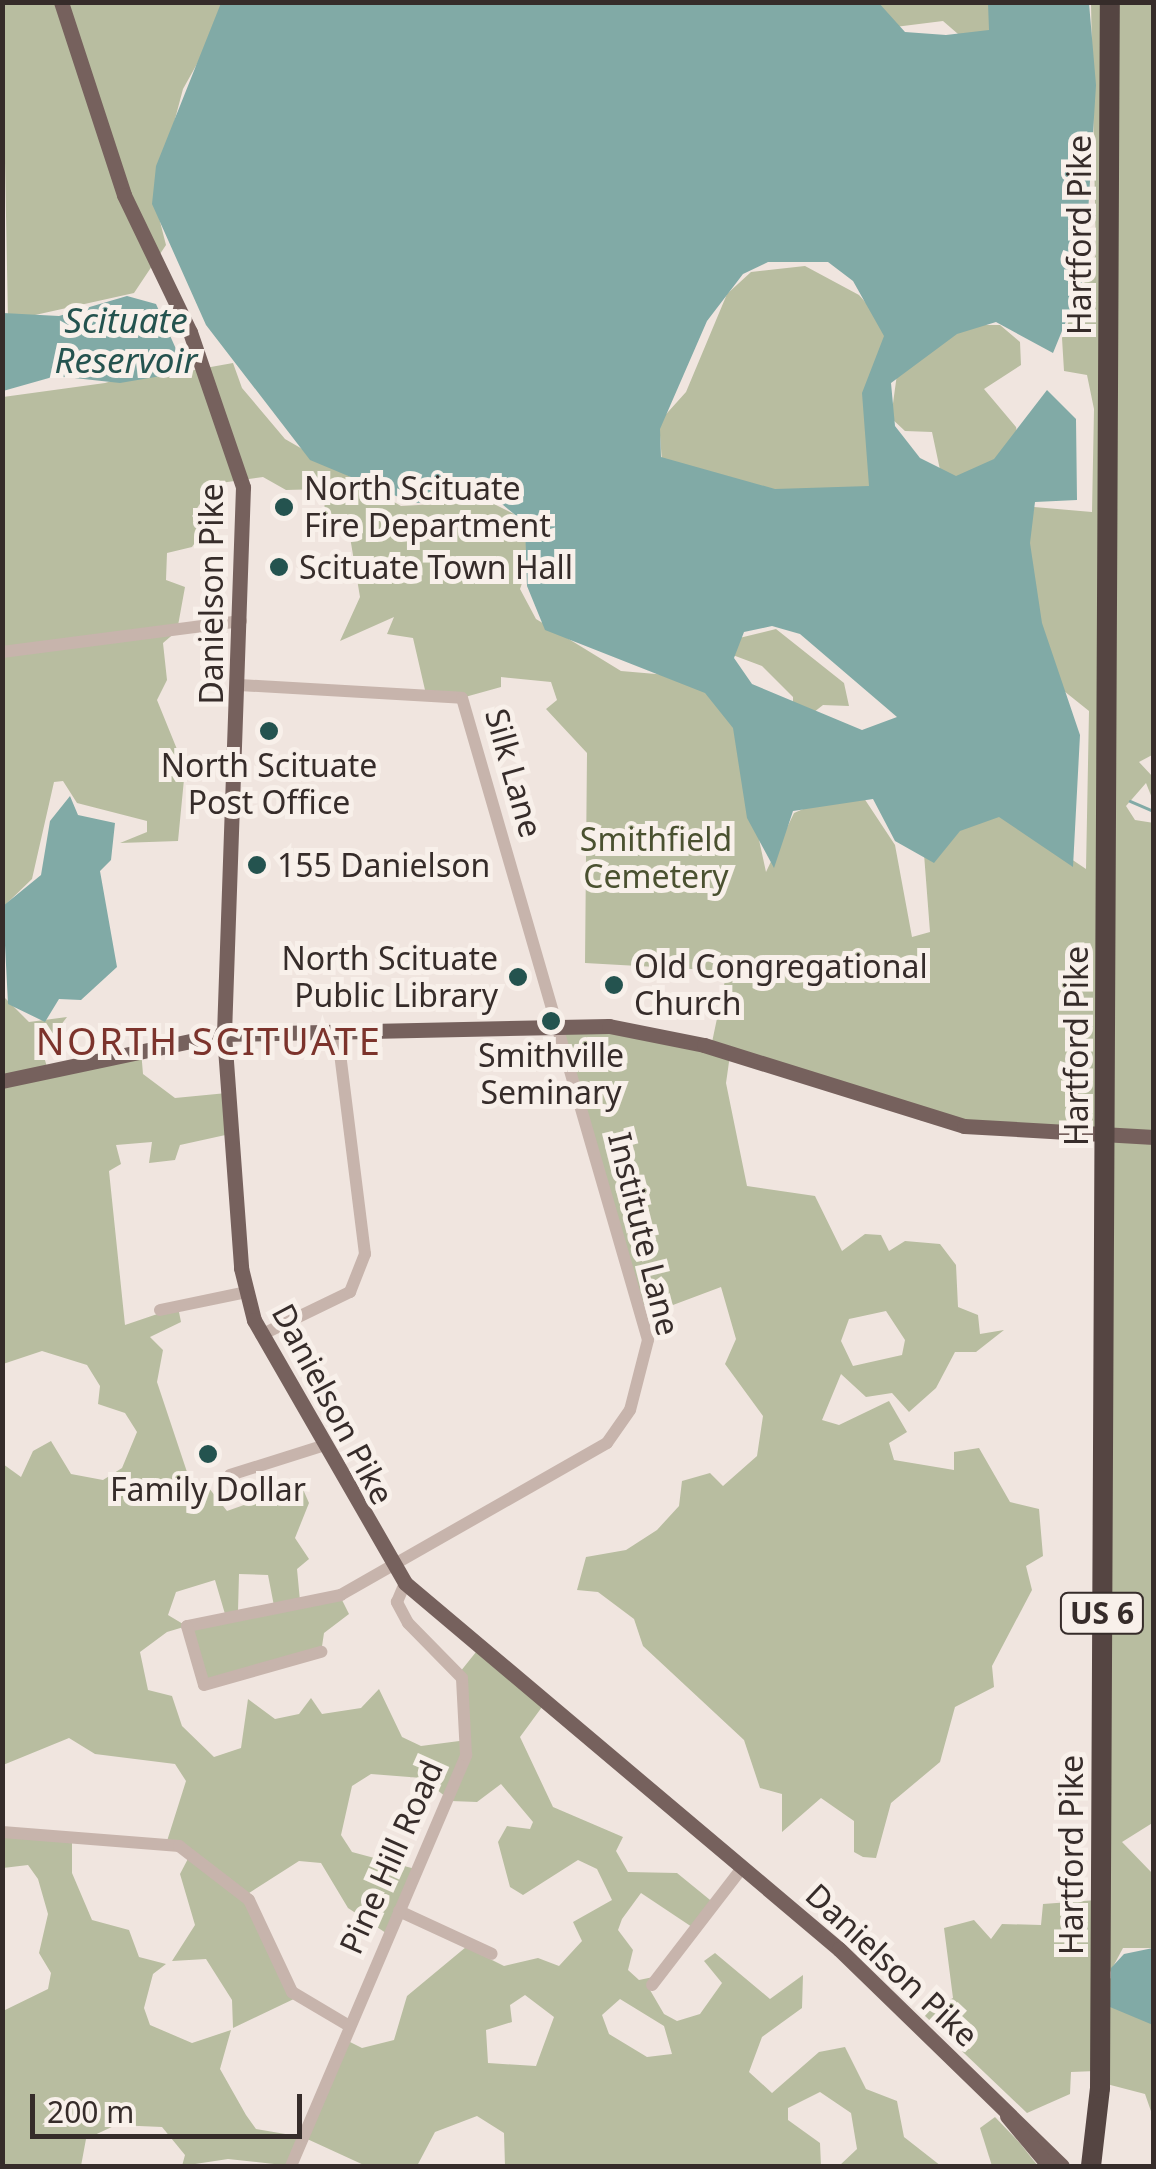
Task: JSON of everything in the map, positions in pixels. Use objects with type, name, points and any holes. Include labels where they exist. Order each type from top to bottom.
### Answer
[{"type":"highway","name":"Hartford Pike","points":[[1093,2164],[1100,2088],[1110,2]]},
{"type":"main road","name":"Danielson Pike","points":[[60,2],[124,195],[187,326],[240,474],[241,621],[224,1034],[246,1292],[262,1335],[390,1565],[405,1583],[743,1867],[1062,2166]]},
{"type":"main road","points":[[2,1082],[224,1034],[555,1023],[668,1036],[964,1126],[1107,1138],[1154,1137]]},
{"type":"main road","name":"Danielson Pike","points":[[1000,2106],[1049,2166]]},
{"type":"street","points":[[2,652],[241,621]]},
{"type":"street","name":"Silk Lane","points":[[239,685],[462,698],[555,1023]]},
{"type":"street","name":"Institute Lane","points":[[321,1652],[204,1686],[187,1626],[341,1595],[608,1443],[636,1393],[646,1328],[555,1023]]},
{"type":"street","points":[[262,1335],[350,1292],[365,1254],[336,1030]]},
{"type":"street","points":[[160,1310],[246,1292]]},
{"type":"street","points":[[230,1475],[322,1446]]},
{"type":"street","name":"Pine Hill Road","points":[[291,2166],[346,2024],[452,1798],[469,1724],[462,1678],[397,1602],[405,1583]]},
{"type":"street","points":[[2,1832],[179,1846],[248,1900],[292,1992],[346,2024]]},
{"type":"street","points":[[652,1985],[743,1867]]},
{"type":"street","points":[[399,1911],[492,1954]]},
{"type":"green space","points":[[2,3],[231,3],[183,89],[154,198],[166,245],[134,293],[8,321]]},
{"type":"green space","points":[[878,3],[989,3],[994,35],[980,53],[943,21],[895,27]]},
{"type":"green space","name":"Smithfield Cemetery","points":[[1091,3],[1153,3],[1154,754],[1139,762],[1153,777],[1154,803],[1146,783],[1126,806],[1135,820],[1154,823],[1154,1822],[1122,1842],[1153,1874],[1154,1948],[1123,1948],[1108,1976],[1153,2019],[1153,2117],[1145,2094],[1099,2082],[1096,2071],[1071,2072],[1070,2094],[1027,2113],[923,2014],[953,1998],[944,1928],[974,1920],[991,1939],[1002,1924],[1041,1925],[1043,1904],[1097,1900],[1103,1139],[1005,1132],[730,1055],[726,1083],[747,1186],[815,1196],[842,1251],[865,1234],[881,1235],[889,1251],[905,1241],[940,1244],[956,1265],[958,1307],[978,1315],[980,1334],[1004,1330],[976,1352],[955,1352],[936,1388],[909,1412],[892,1393],[866,1397],[841,1374],[822,1420],[839,1425],[889,1401],[907,1432],[889,1443],[894,1460],[954,1470],[954,1452],[979,1448],[1010,1502],[1039,1509],[1043,1556],[1026,1566],[1032,1590],[992,1666],[994,1687],[955,1707],[940,1762],[891,1803],[876,1858],[863,1857],[854,1852],[854,1821],[821,1798],[782,1832],[782,1794],[760,1788],[744,1740],[643,1646],[634,1619],[598,1592],[577,1590],[586,1557],[626,1550],[657,1530],[679,1506],[682,1481],[710,1473],[723,1486],[757,1456],[763,1416],[725,1364],[736,1339],[721,1287],[665,1308],[637,1304],[557,1024],[711,1047],[727,971],[585,963],[587,753],[546,709],[557,700],[551,682],[501,677],[501,687],[465,697],[425,690],[413,638],[387,634],[394,617],[340,641],[360,597],[348,525],[325,521],[324,489],[286,490],[263,477],[213,484],[192,516],[203,531],[192,547],[167,553],[166,580],[185,587],[177,631],[163,643],[167,680],[157,700],[185,769],[178,841],[120,843],[147,832],[147,821],[77,803],[63,781],[54,782],[32,879],[3,907],[3,397],[105,383],[170,363],[183,372],[233,363],[242,388],[285,439],[401,506],[488,501],[520,517],[530,560],[520,589],[536,619],[621,671],[679,676],[708,693],[735,728],[766,872],[794,813],[856,786],[895,845],[912,937],[930,932],[924,854],[977,796],[1086,869],[1089,711],[1064,691],[1020,582],[1034,507],[1092,512],[1094,409],[1087,375],[1064,371],[1062,338],[1096,254]],"holes":[[[886,1311],[905,1340],[902,1355],[853,1366],[841,1341],[849,1319]]]},
{"type":"green space","points":[[805,266],[859,295],[889,329],[891,491],[768,498],[662,462],[659,422],[686,392],[727,294],[751,272]]},
{"type":"green space","points":[[974,325],[1000,325],[1020,342],[1021,365],[984,389],[1016,427],[1025,469],[943,484],[932,432],[905,431],[891,418],[897,374],[921,337]]},
{"type":"green space","points":[[776,629],[844,683],[849,706],[823,705],[809,716],[793,709],[793,697],[762,666],[730,654],[731,640]]},
{"type":"green space","points":[[3,996],[29,1022],[67,1017],[42,1050],[47,1067],[141,1050],[143,1074],[175,1098],[227,1093],[230,1134],[180,1145],[175,1160],[149,1163],[152,1142],[116,1145],[121,1164],[109,1171],[125,1325],[178,1307],[181,1322],[150,1337],[163,1350],[157,1382],[191,1484],[205,1483],[227,1511],[269,1496],[272,1481],[302,1487],[309,1503],[295,1538],[309,1559],[297,1569],[300,1601],[340,1596],[349,1614],[324,1633],[321,1653],[205,1685],[187,1626],[167,1632],[140,1652],[148,1690],[172,1696],[182,1726],[214,1757],[241,1748],[248,1699],[275,1719],[299,1714],[311,1698],[322,1714],[361,1708],[379,1689],[402,1737],[421,1746],[467,1740],[460,1672],[476,1652],[542,1707],[520,1737],[553,1807],[623,1837],[616,1851],[628,1872],[677,1873],[715,1904],[695,1929],[641,1893],[622,1919],[618,1930],[633,1950],[628,1970],[639,1980],[658,1976],[650,1990],[664,2014],[677,2021],[700,2014],[722,1983],[704,1961],[715,1953],[770,1999],[803,1975],[802,2008],[762,2037],[749,2072],[772,2093],[819,2052],[845,2047],[866,2089],[897,2101],[904,2137],[941,2166],[839,2166],[857,2149],[851,2113],[820,2092],[788,2108],[788,2120],[820,2143],[821,2166],[505,2166],[504,2133],[477,2116],[435,2132],[417,2166],[366,2166],[305,2138],[292,2166],[228,2159],[182,2166],[185,2155],[162,2127],[116,2125],[86,2139],[81,2166],[3,2166],[3,2011],[48,1989],[51,1973],[39,1953],[48,1914],[38,1879],[28,1865],[3,1868],[3,1831],[72,1835],[72,1873],[92,1920],[129,1930],[139,1957],[166,1964],[153,1974],[144,2008],[150,2025],[192,2043],[231,2030],[220,2069],[246,2115],[256,2129],[303,2137],[342,2038],[362,2048],[394,2040],[407,1996],[466,1947],[504,1966],[538,1958],[559,1966],[582,1941],[573,1922],[612,1900],[597,1869],[578,1860],[523,1895],[510,1887],[498,1842],[507,1826],[530,1829],[533,1822],[501,1784],[477,1802],[451,1801],[422,1778],[371,1774],[352,1786],[341,1835],[352,1852],[419,1870],[389,1935],[348,1908],[321,1863],[299,1861],[246,1895],[298,1997],[233,2028],[232,2000],[206,1959],[172,1961],[195,1925],[180,1874],[191,1853],[167,1841],[186,1781],[175,1764],[95,1754],[69,1738],[3,1765],[3,1464],[21,1477],[33,1451],[51,1441],[71,1474],[103,1480],[122,1468],[137,1432],[125,1413],[98,1404],[100,1386],[87,1365],[42,1351],[3,1364]],"holes":[[[239,1574],[268,1575],[274,1606],[238,1611]],[[215,1580],[225,1614],[188,1627],[168,1615],[176,1592]],[[525,1995],[554,2017],[536,2066],[488,2063],[486,2030],[512,2022],[510,2005]],[[620,1999],[664,2026],[672,2054],[647,2057],[609,2034],[602,2015]]]},
{"type":"green space","points":[[995,2117],[1038,2166],[992,2166],[980,2128]]},
{"type":"water","points":[[878,2],[905,32],[946,35],[989,30],[988,3],[1089,3],[1096,85],[1084,277],[1053,353],[996,322],[957,334],[891,383],[895,426],[920,458],[956,476],[994,459],[1047,390],[1076,419],[1077,500],[1035,502],[1030,543],[1042,623],[1080,735],[1073,867],[999,817],[960,831],[934,863],[895,841],[873,799],[793,811],[774,868],[747,818],[733,728],[705,693],[545,630],[527,586],[525,523],[497,500],[413,503],[310,460],[206,325],[152,204],[156,166],[221,3]],"holes":[[[768,262],[828,262],[853,281],[884,336],[862,393],[869,486],[775,489],[661,457],[660,429],[707,321],[743,274]],[[772,626],[800,634],[897,717],[862,730],[752,684],[734,658],[744,632]]]},
{"type":"water","name":"Scituate Reservoir","points":[[127,296],[156,304],[180,358],[161,376],[120,383],[56,376],[3,391],[3,313],[59,316]]},
{"type":"water","points":[[70,796],[78,815],[115,823],[111,860],[100,871],[117,967],[81,1000],[59,999],[45,1022],[8,1004],[3,906],[41,875],[50,821]]},
{"type":"water","points":[[1153,1948],[1153,2025],[1110,2007],[1111,1968],[1124,1954]]},
{"type":"waterway","points":[[1130,801],[1154,811]]},
{"type":"place","name":"North Scituate Fire Department","points":[[284,507]]},
{"type":"place","name":"Scituate Town Hall","points":[[279,567]]},
{"type":"place","name":"North Scituate Post Office","points":[[269,731]]},
{"type":"place","name":"155 Danielson","points":[[257,865]]},
{"type":"place","name":"North Scituate Public Library","points":[[518,977]]},
{"type":"place","name":"Old Congregational Church","points":[[614,985]]},
{"type":"place","name":"Smithville Seminary","points":[[551,1021]]},
{"type":"place","name":"Family Dollar","points":[[208,1454]]},
{"type":"district","name":"NORTH SCITUATE","points":[[209,1041]]}]
